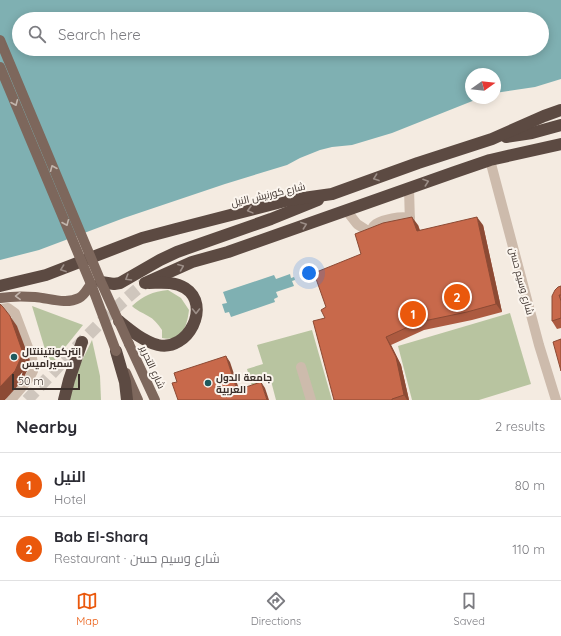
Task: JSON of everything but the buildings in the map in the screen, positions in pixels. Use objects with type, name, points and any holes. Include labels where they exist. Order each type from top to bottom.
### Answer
[{"type":"highway","name":"شارع كورنيش النيل","points":[[0,286],[46,275],[142,238],[176,228],[288,200],[332,194],[418,163],[492,139],[561,110]]},
{"type":"highway","points":[[492,139],[516,136],[561,125]]},
{"type":"highway","points":[[119,321],[137,335],[158,345],[169,345],[179,341],[188,334],[194,325],[196,304],[192,294],[178,284],[145,283],[192,262],[228,252],[490,160],[561,144]]},
{"type":"highway","points":[[351,187],[358,206]]},
{"type":"highway","points":[[96,283],[120,283],[171,255],[271,219],[332,194]]},
{"type":"highway","points":[[64,400],[82,342]]},
{"type":"highway","points":[[116,351],[125,382],[127,400]]},
{"type":"main road","points":[[0,40],[96,283],[116,351],[138,400]]},
{"type":"main road","points":[[0,67],[96,283]]},
{"type":"main road","points":[[0,298],[16,296],[67,301],[77,299],[96,283]]},
{"type":"main road","name":"شارع التحرير","points":[[96,283],[119,321],[155,400]]},
{"type":"street","name":"شارع وسيم حسن","points":[[490,160],[539,345],[556,400]]},
{"type":"street","points":[[397,235],[407,230],[410,224],[409,188]]},
{"type":"street","points":[[346,210],[357,224],[373,235],[380,238],[386,238]]},
{"type":"street","points":[[370,232],[374,225],[382,222],[405,217],[410,218]]},
{"type":"street","points":[[0,309],[8,308],[15,313],[32,358],[33,365],[33,371],[11,400]]},
{"type":"street","points":[[301,367],[311,400]]},
{"type":"green space","points":[[168,290],[181,298],[189,310],[187,322],[182,332],[174,338],[169,339],[162,338],[162,330],[156,322],[132,306],[140,299],[148,295]]},
{"type":"green space","points":[[32,306],[83,325],[50,366]]},
{"type":"green space","points":[[510,313],[531,384],[479,400],[412,400],[398,346]]},
{"type":"green space","points":[[312,330],[332,400],[276,400],[271,381],[252,386],[247,369],[263,364],[257,345]]},
{"type":"green space","points":[[92,340],[100,376],[101,400],[69,400],[77,371]]},
{"type":"water","points":[[0,0],[561,0],[561,79],[535,87],[501,92],[501,68],[465,68],[465,104],[392,133],[352,145],[320,150],[287,165],[124,218],[39,250],[0,260]]},
{"type":"water","points":[[290,274],[291,278],[294,277],[295,280],[292,281],[294,286],[276,292],[278,297],[274,299],[275,302],[231,317],[229,312],[225,313],[222,304],[227,303],[223,292],[274,275],[276,279]]},
{"type":"tunnel","points":[[27,400],[99,324],[145,283]]},
{"type":"place","name":"Bab El-Sharq","points":[[457,297]]},
{"type":"place","name":"النيل","points":[[413,314]]},
{"type":"place","name":"إنتركونتيننتال سميراميس","points":[[14,357]]},
{"type":"place","name":"جامعة الدول العربية","points":[[208,383]]}]
